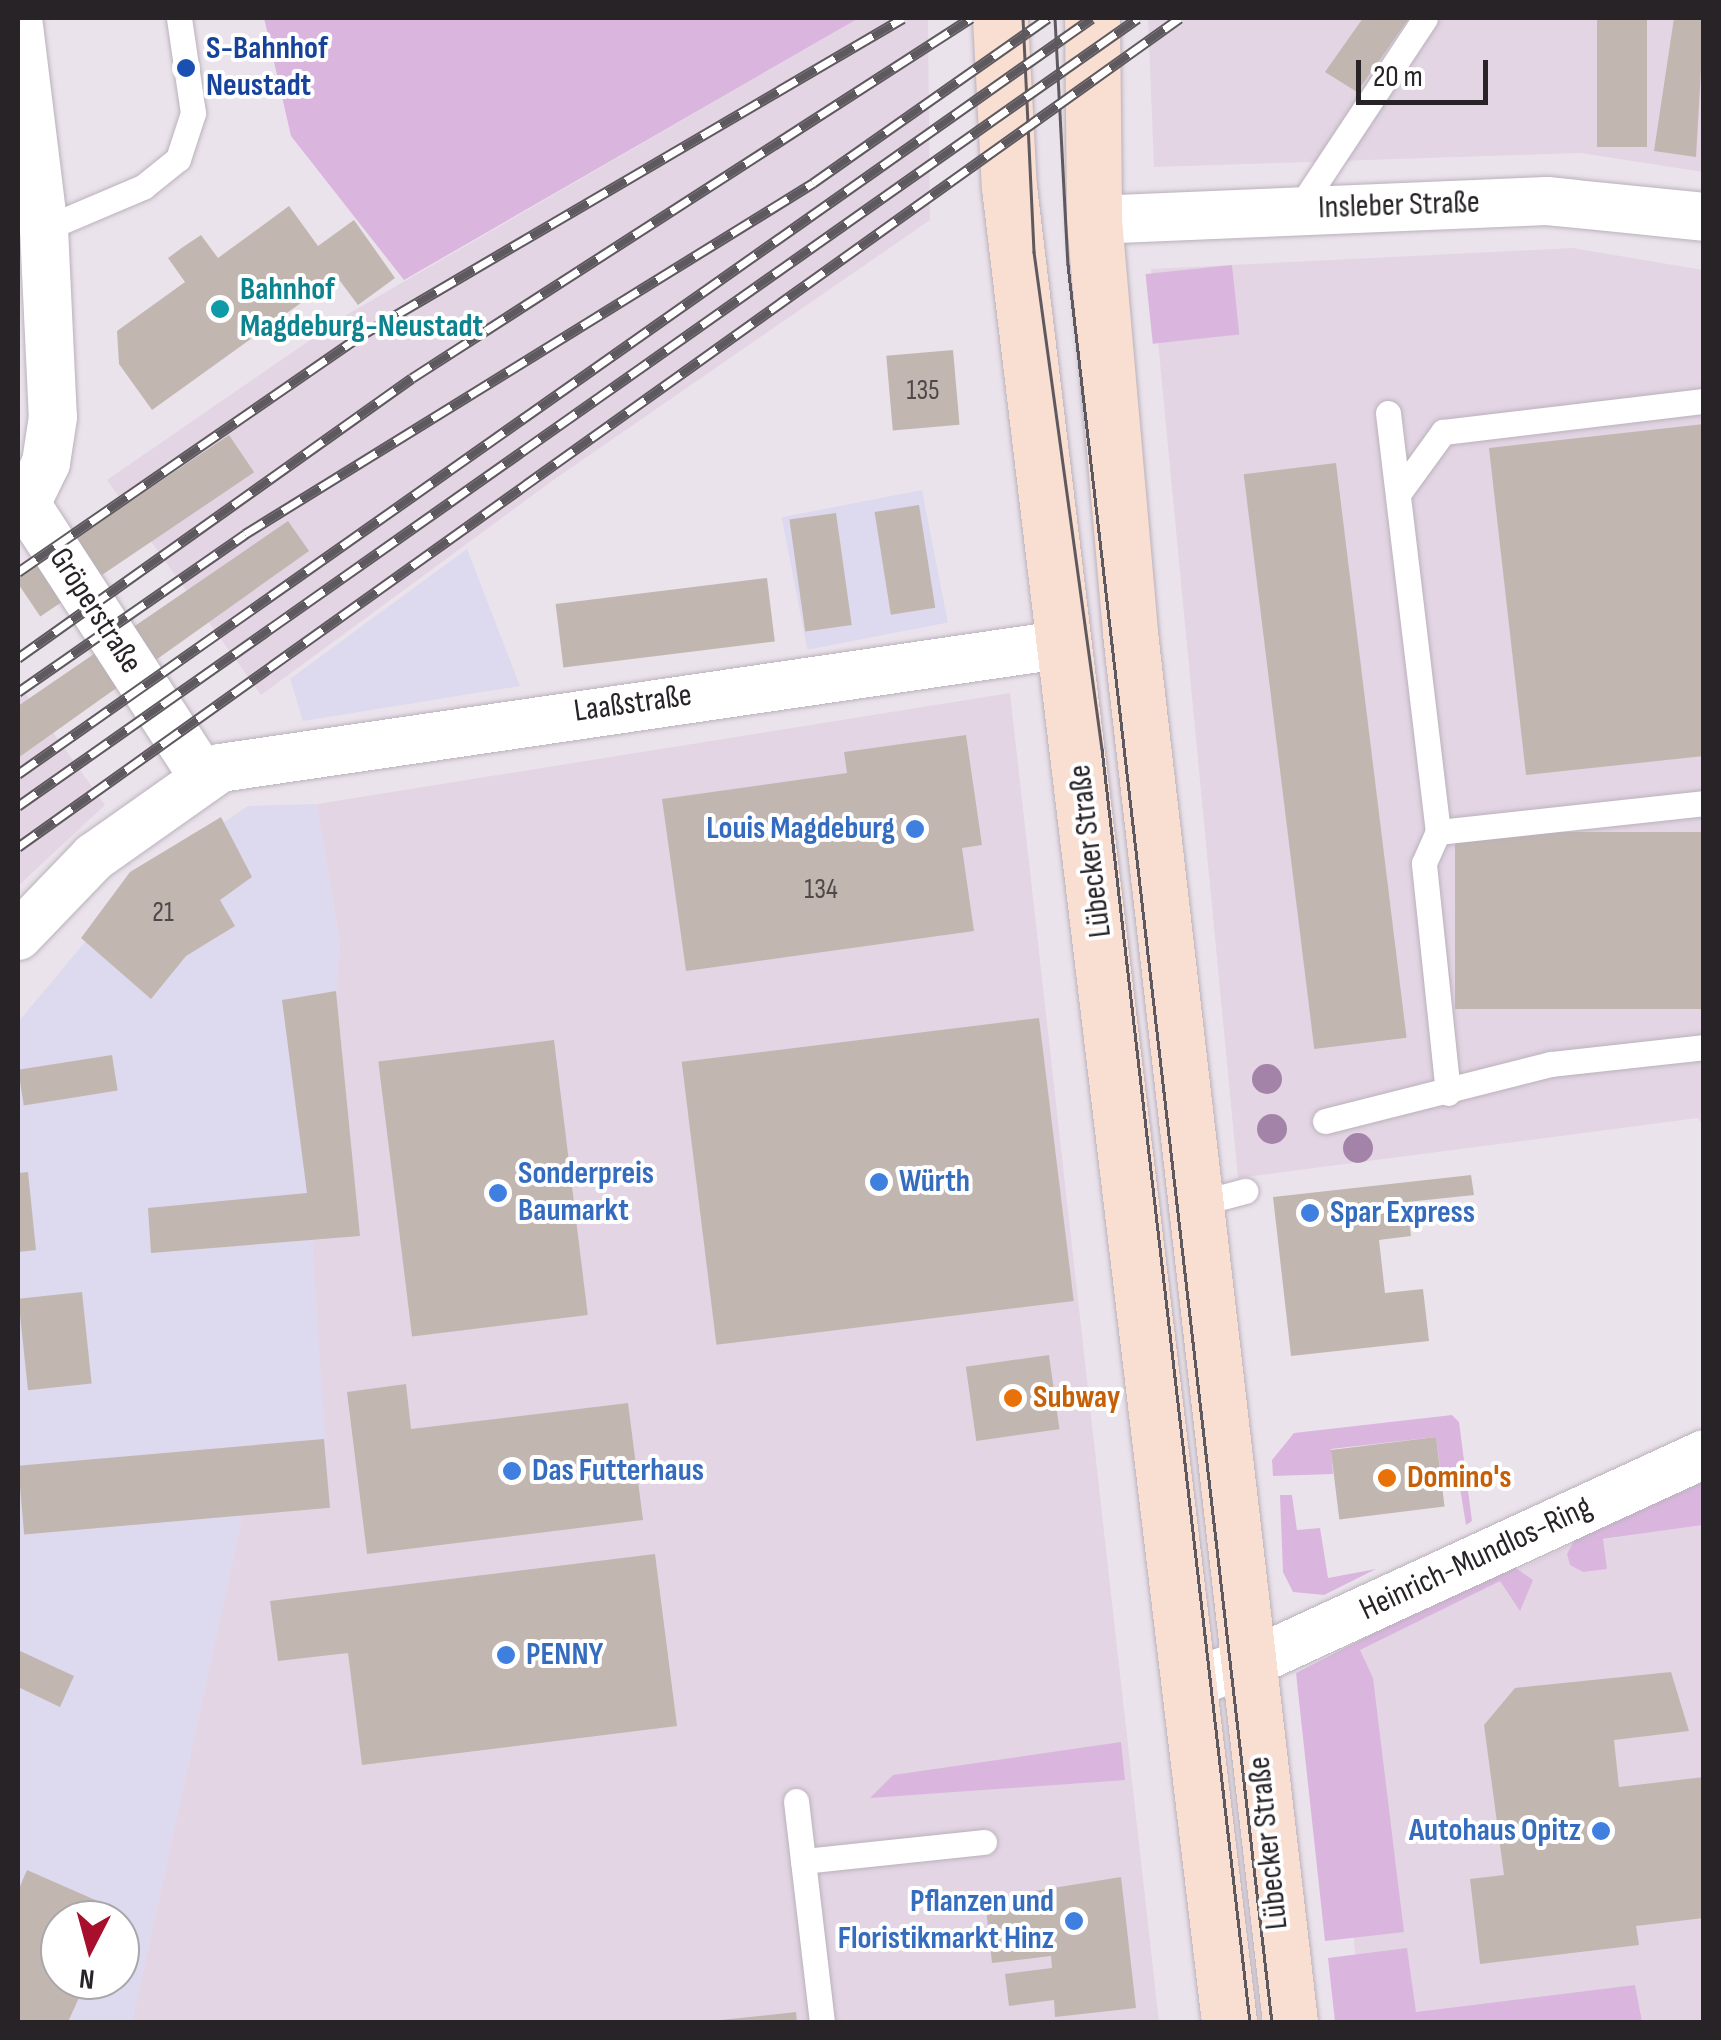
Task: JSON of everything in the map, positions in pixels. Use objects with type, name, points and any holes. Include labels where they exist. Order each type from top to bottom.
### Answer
[{"type":"main road","name":"Lübecker Straße","points":[[1000,18],[1008,187],[1229,2022]]},
{"type":"main road","name":"Lübecker Straße","points":[[1092,18],[1094,220],[1130,633],[1223,1197],[1249,1663],[1290,2022]]},
{"type":"street","name":"Gröperstraße","points":[[18,18],[44,229],[53,417],[46,463],[22,505],[202,775]]},
{"type":"street","name":"Insleber Straße","points":[[1094,220],[1569,201],[1704,217]]},
{"type":"street","name":"Laaßstraße","points":[[202,775],[572,712],[1066,644]]},
{"type":"street","points":[[18,936],[94,857],[202,775]]},
{"type":"street","name":"Heinrich-Mundlos-Ring","points":[[1249,1663],[1704,1454]]},
{"type":"street","points":[[1190,1684],[1249,1663]]},
{"type":"lane","points":[[44,229],[142,187],[178,159],[193,113],[179,18]]},
{"type":"lane","points":[[1298,210],[1425,18]]},
{"type":"lane","points":[[1398,494],[1443,432],[1704,401]]},
{"type":"lane","points":[[1388,413],[1438,832],[1424,863],[1448,1093]]},
{"type":"lane","points":[[1438,832],[1704,803]]},
{"type":"lane","points":[[1325,1120],[1448,1093],[1551,1064],[1704,1047]]},
{"type":"lane","points":[[796,1801],[822,2022]]},
{"type":"lane","points":[[803,1861],[984,1842]]},
{"type":"shaded area","points":[[264,18],[859,18],[404,280],[291,136]]},
{"type":"shaded area","points":[[859,18],[928,18],[930,220],[552,481],[261,695],[107,480],[348,314]]},
{"type":"shaded area","points":[[1148,18],[1703,18],[1703,172],[1581,153],[1154,167]]},
{"type":"shaded area","points":[[1573,248],[1703,270],[1703,1125],[1698,1118],[1238,1178],[1151,269]]},
{"type":"shaded area","points":[[1232,265],[1239,335],[1153,344],[1145,274]]},
{"type":"shaded area","points":[[922,490],[948,623],[807,650],[782,517]]},
{"type":"shaded area","points":[[467,549],[520,686],[303,721],[290,679]]},
{"type":"shaded area","points":[[18,683],[105,805],[18,886]]},
{"type":"shaded area","points":[[1010,693],[1159,2022],[132,2022],[137,2000],[140,2000],[140,1985],[243,1514],[329,1507],[312,1240],[359,1236],[336,991],[340,944],[317,804]]},
{"type":"shaded area","points":[[317,804],[340,944],[336,991],[360,1236],[312,1241],[330,1508],[243,1514],[140,1985],[140,1900],[40,1900],[40,2000],[137,2000],[132,2022],[18,2022],[18,1022],[132,886],[248,806]]},
{"type":"shaded area","points":[[1452,1415],[1459,1422],[1472,1521],[1466,1525],[1457,1470],[1440,1468],[1436,1437],[1331,1449],[1333,1474],[1273,1476],[1272,1460],[1294,1433]]},
{"type":"shaded area","points":[[1703,1479],[1703,1531],[1702,1525],[1603,1539],[1607,1569],[1583,1572],[1570,1565],[1567,1554],[1582,1527]]},
{"type":"shaded area","points":[[1280,1495],[1292,1495],[1297,1530],[1320,1528],[1328,1578],[1376,1569],[1324,1595],[1293,1592],[1283,1572]]},
{"type":"shaded area","points":[[1703,1524],[1703,2022],[1362,2022],[1326,1662],[1570,1545]]},
{"type":"shaded area","points":[[1510,1564],[1533,1580],[1520,1611],[1500,1581],[1360,1650],[1373,1678],[1404,1932],[1325,1941],[1296,1673]]},
{"type":"shaded area","points":[[1121,1742],[1125,1780],[870,1798],[893,1775]]},
{"type":"shaded area","points":[[1407,1948],[1416,2012],[1635,1985],[1642,2022],[1335,2022],[1328,1958]]},
{"type":"building","points":[[1363,18],[1409,18],[1357,92],[1325,72]]},
{"type":"building","points":[[1597,18],[1647,18],[1647,147],[1597,147]]},
{"type":"building","points":[[1674,18],[1704,18],[1696,157],[1654,151]]},
{"type":"building","name":"Bahnhof Magdeburg-Neustadt","points":[[289,206],[318,246],[354,220],[395,278],[358,305],[337,277],[152,410],[119,364],[117,331],[185,282],[168,258],[183,247],[201,235],[218,258]]},
{"type":"building","points":[[953,350],[960,425],[893,431],[886,356]]},
{"type":"building","points":[[1704,424],[1704,756],[1526,775],[1489,448]]},
{"type":"building","points":[[229,435],[254,472],[40,617],[18,584],[18,577]]},
{"type":"building","points":[[1336,463],[1407,1038],[1314,1049],[1244,474]]},
{"type":"building","points":[[919,505],[935,608],[891,615],[875,512]]},
{"type":"building","points":[[836,513],[852,625],[805,631],[789,520]]},
{"type":"building","points":[[288,521],[309,551],[18,758],[18,706]]},
{"type":"building","points":[[767,578],[775,642],[563,667],[556,604]]},
{"type":"building","points":[[966,735],[982,845],[962,848],[974,931],[686,971],[662,799],[847,773],[844,752]]},
{"type":"building","points":[[221,817],[252,877],[220,900],[235,926],[186,956],[151,999],[81,938],[130,872]]},
{"type":"building","points":[[1455,832],[1704,832],[1704,1009],[1455,1009]]},
{"type":"building","points":[[336,991],[360,1236],[151,1253],[148,1208],[307,1193],[282,1000]]},
{"type":"building","name":"Würth","points":[[1039,1018],[1074,1301],[716,1345],[682,1062]]},
{"type":"building","points":[[554,1040],[588,1315],[412,1337],[378,1062]]},
{"type":"building","points":[[112,1055],[118,1091],[24,1105],[18,1070]]},
{"type":"building","points":[[28,1172],[36,1250],[18,1252],[18,1173]]},
{"type":"building","points":[[1471,1175],[1474,1195],[1407,1202],[1411,1236],[1379,1240],[1385,1293],[1423,1289],[1429,1341],[1291,1356],[1273,1197]]},
{"type":"building","points":[[82,1292],[92,1383],[28,1390],[18,1299]]},
{"type":"building","name":"Subway","points":[[1049,1355],[1059,1429],[976,1441],[966,1367]]},
{"type":"building","points":[[406,1384],[411,1429],[628,1403],[643,1520],[367,1554],[347,1392]]},
{"type":"building","name":"Domino's","points":[[1436,1437],[1445,1506],[1339,1519],[1331,1450]]},
{"type":"building","points":[[324,1439],[330,1508],[24,1534],[18,1466]]},
{"type":"building","points":[[655,1554],[677,1726],[362,1765],[348,1653],[278,1661],[270,1601]]},
{"type":"building","points":[[18,1650],[74,1676],[60,1707],[18,1687]]},
{"type":"building","name":"Autohaus Opitz","points":[[1671,1672],[1689,1731],[1614,1740],[1619,1787],[1704,1777],[1704,1918],[1636,1926],[1639,1945],[1480,1964],[1470,1879],[1504,1875],[1484,1725],[1515,1688]]},
{"type":"building","points":[[27,1870],[95,1900],[40,1900],[40,2000],[78,2000],[68,2022],[18,2022],[18,1891]]},
{"type":"building","points":[[1121,1877],[1136,2008],[1055,2017],[1054,2000],[1009,2006],[1005,1974],[1052,1968],[1051,1956],[992,1963],[985,1899]]},
{"type":"building","points":[[796,2012],[797,2022],[721,2020]]},
{"type":"tram line","points":[[1023,18],[1034,252],[1102,749],[1250,2022]]},
{"type":"tram line","points":[[1055,18],[1068,265],[1272,2022]]},
{"type":"railway","points":[[18,572],[360,336],[903,18]]},
{"type":"railway","points":[[18,658],[412,378],[971,18]]},
{"type":"railway","points":[[18,692],[245,534],[813,183],[1048,18]]},
{"type":"railway","points":[[18,774],[1092,18]]},
{"type":"railway","points":[[18,806],[1138,18]]},
{"type":"railway","points":[[18,847],[1180,18]]},
{"type":"place","name":"S-Bahnhof Neustadt","points":[[186,68]]},
{"type":"place","name":"Bahnhof Magdeburg-Neustadt","points":[[220,309]]},
{"type":"place","name":"Louis Magdeburg","points":[[915,829]]},
{"type":"place","name":"Würth","points":[[879,1182]]},
{"type":"place","name":"Sonderpreis Baumarkt","points":[[498,1193]]},
{"type":"place","name":"Spar Express","points":[[1310,1213]]},
{"type":"place","name":"Subway","points":[[1013,1398]]},
{"type":"place","name":"Das Futterhaus","points":[[512,1471]]},
{"type":"place","name":"Domino's","points":[[1387,1478]]},
{"type":"place","name":"PENNY","points":[[506,1655]]},
{"type":"place","name":"Autohaus Opitz","points":[[1601,1831]]},
{"type":"place","name":"Pflanzen und Floristikmarkt Hinz","points":[[1074,1921]]}]
